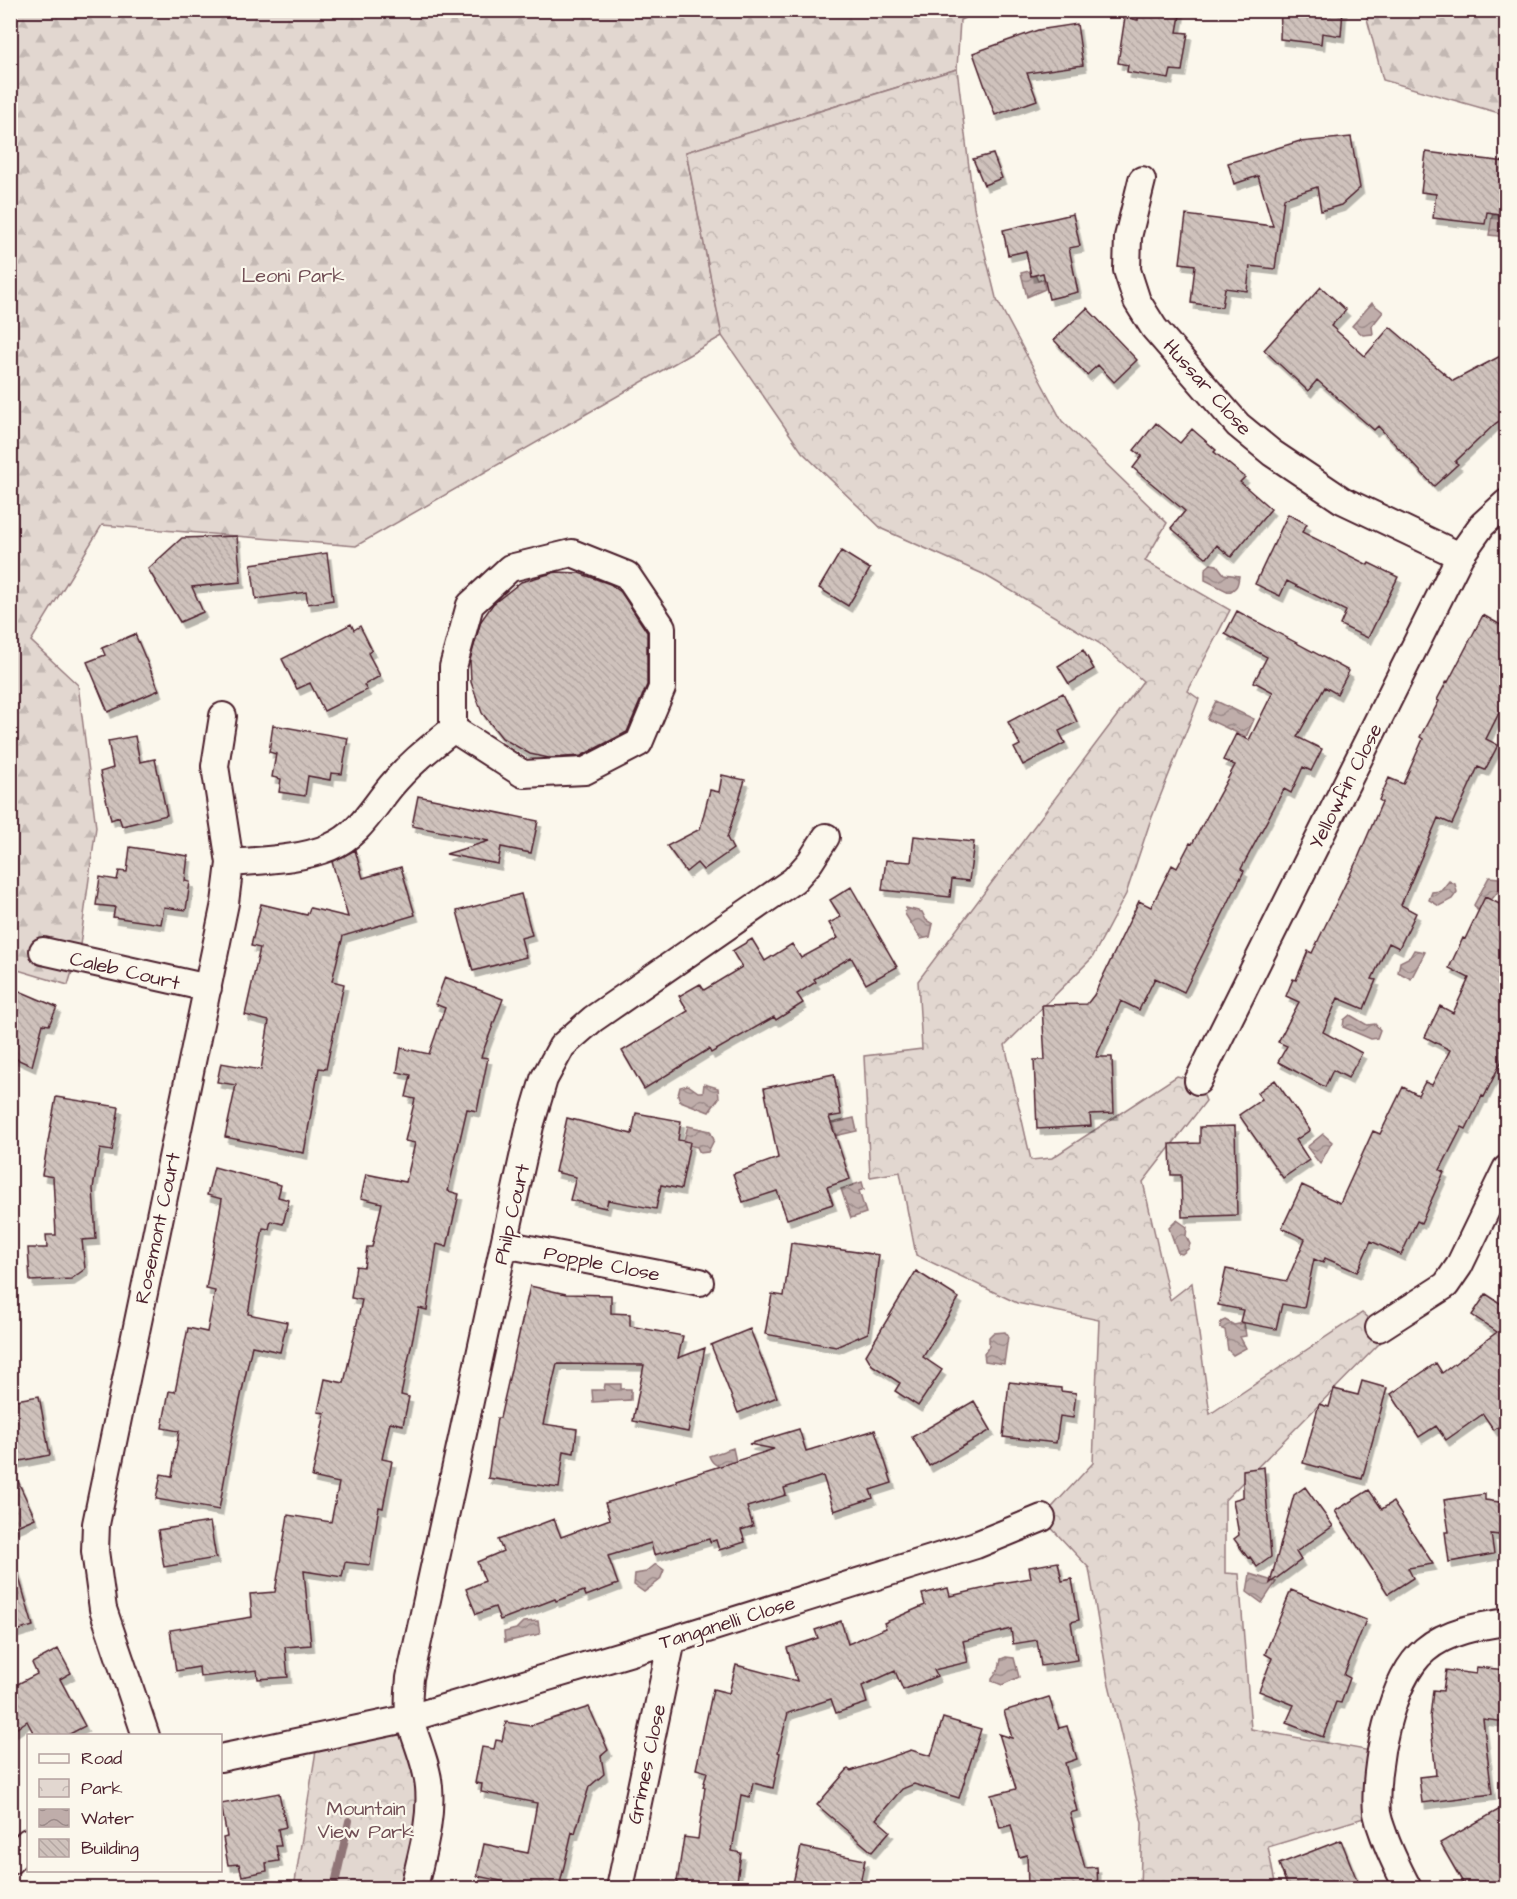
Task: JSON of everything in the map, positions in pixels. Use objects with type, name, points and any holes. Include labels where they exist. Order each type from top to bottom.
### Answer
[{"type":"street","name":"Hussar Close","points":[[1142,180],[1128,237],[1127,270],[1137,301],[1154,328],[1238,425],[1272,453],[1342,500],[1460,556]]},
{"type":"street","name":"Yellowfin Close","points":[[1198,1081],[1460,556],[1482,525],[1506,503]]},
{"type":"street","points":[[230,863],[307,855],[332,847],[356,832],[409,766],[453,729],[453,667],[470,605],[510,568],[572,552],[627,575],[662,627],[662,688],[639,743],[585,771],[524,774],[453,729]]},
{"type":"street","name":"Rosemont Court","points":[[145,1734],[103,1609],[95,1551],[96,1524],[225,903],[230,863],[215,765],[223,716]]},
{"type":"street","name":"Philp Court","points":[[414,1888],[429,1818],[429,1786],[423,1757],[410,1718],[408,1697],[410,1678],[504,1244],[544,1079],[562,1046],[593,1019],[794,880],[810,862],[826,837]]},
{"type":"street","name":"Caleb Court","points":[[43,951],[208,988]]},
{"type":"street","points":[[1379,1328],[1446,1285],[1459,1266],[1506,1169]]},
{"type":"street","name":"Popple Close","points":[[504,1244],[700,1282]]},
{"type":"street","name":"Tanganelli Close","points":[[222,1758],[410,1718],[672,1640],[976,1545],[1042,1518]]},
{"type":"street","points":[[1408,1888],[1391,1856],[1377,1814],[1378,1776],[1386,1722],[1404,1678],[1425,1650],[1452,1634],[1506,1622]]},
{"type":"street","name":"Grimes Close","points":[[620,1888],[672,1640]]},
{"type":"street","points":[[10,1861],[27,1843]]},
{"type":"green space","name":"Leoni Park","points":[[10,11],[981,11],[960,20],[957,69],[686,152],[722,336],[356,546],[102,525],[31,641],[78,685],[96,827],[80,945],[68,985],[11,968]]},
{"type":"green space","points":[[1365,11],[1506,11],[1506,115],[1383,80]]},
{"type":"green space","points":[[957,69],[974,208],[996,298],[1062,421],[1167,523],[1145,561],[1230,610],[1188,691],[1199,699],[1150,822],[1126,894],[1092,958],[1005,1045],[1031,1160],[1052,1158],[1177,1076],[1198,1081],[1206,1101],[1143,1182],[1170,1300],[1192,1283],[1210,1414],[1362,1313],[1379,1328],[1381,1342],[1225,1500],[1225,1573],[1239,1574],[1251,1729],[1382,1753],[1377,1814],[1268,1847],[1276,1888],[1140,1888],[1142,1823],[1108,1680],[1089,1568],[1042,1518],[1093,1463],[1099,1320],[1017,1303],[916,1255],[900,1172],[870,1177],[864,1056],[922,1049],[918,981],[1143,681],[1099,643],[983,574],[882,529],[802,452],[722,336],[686,152]]},
{"type":"green space","name":"Mountain View Park","points":[[410,1718],[429,1815],[413,1888],[294,1888],[318,1738]]},
{"type":"water","points":[[1493,210],[1506,212],[1506,237],[1489,235]]},
{"type":"water","points":[[1033,270],[1038,281],[1043,279],[1045,289],[1027,297],[1021,273]]},
{"type":"water","points":[[1372,303],[1383,312],[1372,326],[1373,334],[1363,335],[1352,326]]},
{"type":"water","points":[[1211,564],[1217,565],[1224,574],[1239,576],[1235,588],[1229,592],[1205,580],[1205,569]]},
{"type":"water","points":[[1216,701],[1254,719],[1246,737],[1207,719]]},
{"type":"water","points":[[1489,877],[1499,878],[1500,889],[1484,909],[1477,910],[1474,905]]},
{"type":"water","points":[[1449,881],[1455,884],[1457,892],[1452,899],[1439,906],[1429,900],[1432,892],[1441,891]]},
{"type":"water","points":[[906,908],[922,912],[926,920],[933,924],[930,937],[921,939],[905,914]]},
{"type":"water","points":[[1414,950],[1425,952],[1411,979],[1398,972],[1400,962],[1410,957]]},
{"type":"water","points":[[1350,1015],[1367,1025],[1375,1024],[1380,1030],[1377,1038],[1371,1039],[1343,1027],[1344,1020]]},
{"type":"water","points":[[704,1084],[718,1088],[719,1098],[709,1112],[680,1101],[678,1095],[680,1087],[688,1085],[698,1092],[703,1092]]},
{"type":"water","points":[[854,1118],[857,1131],[830,1137],[827,1124]]},
{"type":"water","points":[[688,1126],[710,1131],[714,1140],[708,1152],[700,1153],[697,1147],[683,1144]]},
{"type":"water","points":[[1323,1134],[1332,1142],[1320,1164],[1307,1147]]},
{"type":"water","points":[[862,1182],[864,1189],[859,1191],[866,1213],[851,1218],[841,1189]]},
{"type":"water","points":[[1177,1220],[1187,1227],[1186,1236],[1190,1244],[1182,1254],[1178,1253],[1169,1228]]},
{"type":"water","points":[[1225,1320],[1234,1325],[1244,1323],[1246,1336],[1240,1337],[1246,1348],[1233,1355],[1228,1350],[1225,1330],[1220,1328],[1221,1322]]},
{"type":"water","points":[[1005,1332],[1008,1336],[1004,1364],[985,1361],[984,1354],[989,1346],[989,1337],[993,1333]]},
{"type":"water","points":[[605,1384],[621,1384],[621,1389],[631,1389],[631,1400],[593,1402],[592,1390],[604,1390]]},
{"type":"water","points":[[733,1448],[737,1466],[717,1465],[709,1456]]},
{"type":"water","points":[[656,1564],[664,1570],[660,1580],[644,1592],[634,1585],[635,1574],[646,1572]]},
{"type":"water","points":[[1250,1574],[1276,1582],[1262,1603],[1247,1592]]},
{"type":"water","points":[[538,1621],[540,1634],[505,1642],[504,1632],[516,1629],[523,1622]]},
{"type":"water","points":[[1014,1658],[1019,1677],[1002,1685],[992,1681],[992,1678],[999,1669],[1001,1659]]},
{"type":"building","points":[[1139,10],[1181,10],[1177,32],[1188,33],[1182,71],[1171,70],[1169,79],[1127,72],[1128,65],[1118,63],[1125,17],[1138,20]]},
{"type":"building","points":[[1281,10],[1343,10],[1341,36],[1322,33],[1321,44],[1280,39]]},
{"type":"building","points":[[1077,24],[1083,65],[1027,73],[1037,100],[995,115],[973,53],[1038,30]]},
{"type":"building","points":[[1351,137],[1360,188],[1341,205],[1321,211],[1317,187],[1284,198],[1275,269],[1250,266],[1247,291],[1225,288],[1222,307],[1191,303],[1195,265],[1180,263],[1186,215],[1273,226],[1258,176],[1234,184],[1228,163],[1300,141]]},
{"type":"building","points":[[1426,152],[1506,162],[1506,215],[1487,212],[1485,224],[1433,218],[1436,194],[1421,192]]},
{"type":"building","points":[[993,154],[1002,178],[984,185],[973,159]]},
{"type":"building","points":[[1073,214],[1080,246],[1069,248],[1078,292],[1049,299],[1043,273],[1031,276],[1026,251],[1008,255],[1003,230]]},
{"type":"building","points":[[1321,287],[1346,310],[1331,326],[1365,356],[1390,327],[1453,381],[1506,353],[1506,417],[1496,423],[1455,462],[1458,464],[1434,486],[1378,426],[1374,430],[1317,380],[1308,391],[1264,350]]},
{"type":"building","points":[[1087,308],[1137,360],[1114,382],[1098,365],[1087,375],[1054,340]]},
{"type":"building","points":[[1156,423],[1180,443],[1192,429],[1216,450],[1214,452],[1245,477],[1240,482],[1271,509],[1231,557],[1217,545],[1207,558],[1171,528],[1185,511],[1133,468],[1142,456],[1134,450]]},
{"type":"building","points":[[1288,514],[1307,524],[1302,532],[1368,565],[1369,563],[1398,577],[1368,638],[1340,625],[1346,611],[1287,581],[1280,596],[1255,584]]},
{"type":"building","points":[[237,536],[241,582],[192,587],[203,612],[180,622],[148,569],[182,538]]},
{"type":"building","points":[[841,551],[870,569],[848,606],[819,588]]},
{"type":"building","points":[[327,553],[333,600],[308,604],[306,592],[256,599],[251,564]]},
{"type":"building","points":[[556,572],[579,573],[610,584],[621,592],[647,632],[647,685],[627,732],[581,756],[549,758],[530,754],[502,738],[482,713],[471,682],[470,660],[481,621],[493,604],[521,582]]},
{"type":"building","points":[[1237,611],[1349,671],[1337,694],[1325,687],[1297,737],[1322,749],[1311,771],[1303,767],[1291,793],[1284,789],[1241,869],[1244,871],[1184,992],[1155,978],[1139,1010],[1121,1001],[1096,1057],[1112,1057],[1114,1113],[1090,1114],[1091,1126],[1037,1129],[1034,1060],[1045,1060],[1042,1005],[1087,1004],[1094,995],[1139,901],[1151,907],[1172,865],[1177,868],[1235,765],[1223,760],[1236,734],[1249,740],[1273,692],[1254,682],[1267,657],[1225,634]]},
{"type":"building","points":[[1483,615],[1506,628],[1506,699],[1486,739],[1498,745],[1485,770],[1478,767],[1452,824],[1438,818],[1401,905],[1416,913],[1399,948],[1389,943],[1372,979],[1376,980],[1364,1009],[1338,998],[1323,1032],[1362,1053],[1348,1078],[1333,1070],[1325,1087],[1278,1062],[1287,1046],[1278,1042],[1299,1002],[1286,996],[1293,979],[1296,980],[1308,951],[1312,953],[1358,858],[1382,802],[1379,800],[1389,778],[1403,784],[1423,739],[1420,737],[1439,701],[1437,700]]},
{"type":"building","points":[[351,624],[354,630],[360,626],[372,650],[368,653],[380,676],[364,685],[367,690],[324,711],[310,683],[297,689],[282,659]]},
{"type":"building","points":[[135,634],[159,690],[108,712],[87,662],[105,655],[102,648]]},
{"type":"building","points":[[1083,650],[1094,669],[1069,684],[1058,666]]},
{"type":"building","points":[[1063,693],[1077,722],[1059,731],[1065,743],[1023,765],[1014,748],[1020,745],[1008,722]]},
{"type":"building","points":[[273,725],[348,738],[342,774],[331,773],[330,780],[308,776],[305,796],[279,792],[281,779],[272,777],[276,754],[269,752]]},
{"type":"building","points":[[135,736],[140,762],[155,759],[167,815],[122,826],[119,817],[111,820],[100,772],[113,768],[108,741]]},
{"type":"building","points":[[722,775],[745,780],[727,838],[733,849],[703,870],[697,863],[686,872],[667,846],[700,829],[710,790],[719,792]]},
{"type":"building","points":[[418,796],[538,821],[531,853],[501,847],[498,864],[446,854],[489,841],[412,826]]},
{"type":"building","points":[[914,836],[974,842],[969,881],[952,879],[950,897],[882,890],[886,860],[911,862]]},
{"type":"building","points":[[130,847],[188,856],[185,881],[190,882],[186,910],[164,907],[161,924],[113,917],[115,907],[96,905],[100,877],[117,880],[119,871],[127,872]]},
{"type":"building","points":[[355,850],[363,878],[401,867],[415,915],[343,936],[332,981],[344,984],[326,1069],[319,1068],[304,1153],[225,1137],[236,1085],[217,1082],[221,1063],[261,1070],[269,1021],[245,1015],[260,948],[251,946],[261,904],[307,915],[310,908],[348,917],[332,862]]},
{"type":"building","points":[[851,887],[897,967],[866,984],[851,957],[814,979],[816,982],[797,994],[803,1003],[776,1020],[774,1017],[711,1053],[709,1049],[644,1089],[622,1051],[688,1011],[679,996],[700,984],[704,990],[742,967],[732,951],[752,939],[765,961],[792,944],[801,958],[838,938],[829,923],[841,917],[830,900]]},
{"type":"building","points":[[521,894],[532,935],[521,938],[526,957],[473,971],[457,911]]},
{"type":"building","points":[[1485,897],[1506,907],[1506,1052],[1484,1097],[1482,1096],[1466,1129],[1462,1127],[1440,1170],[1444,1172],[1421,1223],[1417,1221],[1401,1255],[1371,1241],[1357,1272],[1325,1258],[1323,1263],[1314,1259],[1304,1308],[1282,1304],[1276,1329],[1240,1322],[1243,1310],[1218,1305],[1226,1269],[1287,1281],[1305,1239],[1282,1228],[1302,1185],[1340,1203],[1373,1131],[1380,1134],[1403,1087],[1418,1095],[1425,1082],[1432,1085],[1450,1050],[1425,1037],[1440,1006],[1453,1013],[1469,978],[1449,968]]},
{"type":"building","points":[[445,977],[503,999],[481,1057],[488,1058],[477,1111],[467,1109],[448,1191],[459,1194],[447,1247],[437,1244],[427,1310],[419,1308],[401,1395],[409,1397],[403,1425],[390,1422],[382,1459],[392,1461],[383,1508],[379,1507],[370,1565],[345,1562],[342,1577],[304,1571],[311,1645],[285,1647],[288,1677],[258,1679],[257,1670],[200,1677],[199,1667],[176,1671],[170,1630],[252,1617],[250,1594],[275,1592],[288,1515],[331,1522],[339,1483],[312,1477],[325,1413],[318,1412],[325,1379],[344,1383],[362,1300],[351,1298],[356,1266],[364,1267],[367,1247],[372,1247],[382,1203],[361,1198],[366,1174],[406,1182],[415,1143],[405,1141],[415,1099],[406,1097],[411,1075],[397,1072],[401,1048],[429,1054],[445,1008],[435,1004]]},
{"type":"building","points":[[10,987],[57,1007],[49,1025],[43,1024],[32,1066],[10,1056]]},
{"type":"building","points":[[834,1074],[841,1115],[829,1117],[850,1179],[827,1187],[833,1204],[787,1219],[777,1191],[743,1202],[733,1174],[778,1158],[764,1088]]},
{"type":"building","points":[[1275,1080],[1310,1130],[1296,1140],[1309,1160],[1283,1178],[1239,1115],[1262,1099],[1257,1093]]},
{"type":"building","points":[[56,1097],[119,1107],[112,1151],[100,1149],[93,1188],[96,1239],[82,1240],[85,1269],[71,1279],[30,1281],[28,1248],[47,1248],[46,1235],[56,1235],[53,1177],[42,1175]]},
{"type":"building","points":[[636,1113],[681,1121],[678,1140],[690,1142],[681,1189],[661,1185],[656,1209],[608,1200],[606,1208],[570,1200],[576,1177],[555,1172],[567,1118],[632,1134]]},
{"type":"building","points":[[1235,1126],[1237,1215],[1182,1217],[1181,1175],[1171,1175],[1170,1144],[1200,1143],[1200,1127]]},
{"type":"building","points":[[214,1167],[281,1185],[278,1197],[289,1200],[283,1224],[271,1221],[269,1229],[263,1228],[248,1314],[287,1322],[280,1352],[252,1346],[232,1436],[219,1510],[156,1499],[161,1474],[172,1476],[179,1431],[162,1428],[169,1391],[175,1392],[188,1328],[207,1332],[215,1291],[206,1289],[222,1199],[207,1195]]},
{"type":"building","points":[[791,1243],[879,1255],[868,1333],[836,1347],[765,1334],[772,1294],[784,1296]]},
{"type":"building","points":[[916,1271],[959,1298],[923,1357],[942,1370],[918,1406],[895,1391],[900,1383],[872,1365],[866,1355]]},
{"type":"building","points":[[530,1286],[566,1294],[611,1295],[611,1313],[630,1314],[630,1326],[683,1336],[678,1358],[705,1348],[688,1432],[633,1421],[644,1365],[557,1364],[543,1424],[577,1429],[574,1453],[564,1451],[559,1488],[488,1478],[497,1418],[500,1418]]},
{"type":"building","points":[[1486,1294],[1506,1307],[1506,1421],[1494,1430],[1483,1414],[1446,1440],[1436,1426],[1419,1437],[1391,1394],[1436,1363],[1442,1373],[1497,1332],[1472,1315]]},
{"type":"building","points":[[750,1329],[777,1397],[738,1413],[711,1345]]},
{"type":"building","points":[[1362,1381],[1387,1388],[1362,1479],[1303,1463],[1319,1404],[1329,1407],[1334,1389],[1358,1395]]},
{"type":"building","points":[[1009,1382],[1061,1388],[1061,1391],[1076,1393],[1073,1418],[1060,1416],[1056,1443],[1003,1437]]},
{"type":"building","points":[[39,1396],[50,1455],[10,1463],[10,1401]]},
{"type":"building","points":[[974,1401],[991,1430],[929,1466],[912,1437]]},
{"type":"building","points":[[799,1429],[806,1451],[875,1430],[892,1483],[870,1490],[873,1498],[834,1511],[823,1476],[784,1488],[786,1495],[747,1507],[753,1526],[741,1530],[745,1542],[719,1550],[716,1540],[710,1542],[709,1539],[654,1555],[651,1543],[608,1556],[618,1584],[586,1596],[584,1591],[556,1601],[555,1599],[500,1620],[495,1607],[476,1614],[466,1589],[485,1581],[477,1562],[503,1551],[498,1540],[554,1519],[561,1537],[610,1519],[605,1503],[677,1482],[676,1480],[774,1449],[749,1444]]},
{"type":"building","points":[[10,1464],[35,1518],[10,1529]]},
{"type":"building","points":[[1264,1467],[1271,1557],[1257,1567],[1234,1539],[1239,1535],[1233,1500],[1243,1497],[1243,1470]]},
{"type":"building","points":[[1305,1487],[1333,1526],[1296,1552],[1301,1560],[1270,1583],[1294,1495]]},
{"type":"building","points":[[1369,1490],[1382,1509],[1393,1502],[1433,1564],[1408,1568],[1413,1578],[1388,1594],[1335,1511]]},
{"type":"building","points":[[1485,1494],[1485,1500],[1506,1503],[1506,1536],[1491,1534],[1494,1554],[1449,1562],[1445,1532],[1449,1532],[1444,1500]]},
{"type":"building","points":[[210,1522],[216,1558],[164,1567],[158,1530]]},
{"type":"building","points":[[1058,1562],[1062,1581],[1072,1579],[1079,1620],[1071,1622],[1077,1660],[1041,1666],[1037,1640],[1013,1644],[1011,1629],[963,1641],[968,1662],[934,1670],[937,1676],[903,1690],[895,1671],[862,1686],[867,1703],[836,1713],[831,1699],[788,1713],[778,1752],[780,1753],[773,1788],[753,1783],[750,1797],[741,1795],[732,1851],[741,1853],[736,1888],[676,1888],[684,1837],[698,1839],[705,1787],[703,1787],[707,1772],[696,1769],[713,1689],[729,1693],[736,1665],[797,1681],[787,1648],[818,1638],[815,1630],[841,1621],[848,1644],[886,1628],[884,1623],[925,1605],[922,1594],[948,1588],[950,1596],[995,1586],[995,1584],[1031,1578],[1029,1567]]},
{"type":"building","points":[[16,1567],[33,1626],[10,1633],[10,1568]]},
{"type":"building","points":[[1291,1590],[1366,1620],[1344,1675],[1350,1678],[1341,1703],[1336,1702],[1323,1737],[1286,1723],[1294,1705],[1259,1691],[1272,1658],[1265,1654]]},
{"type":"building","points":[[58,1649],[71,1673],[60,1679],[85,1726],[70,1734],[34,1734],[27,1721],[10,1733],[10,1688],[37,1674],[32,1663]]},
{"type":"building","points":[[1477,1667],[1506,1670],[1506,1722],[1483,1719],[1492,1794],[1422,1803],[1419,1777],[1436,1775],[1430,1718],[1433,1690],[1443,1691],[1446,1670],[1476,1674]]},
{"type":"building","points":[[1049,1697],[1059,1728],[1067,1726],[1077,1759],[1065,1763],[1077,1811],[1070,1813],[1085,1868],[1097,1867],[1098,1888],[1028,1888],[1027,1855],[1019,1857],[1011,1825],[1000,1828],[991,1795],[1016,1789],[999,1734],[1012,1738],[1004,1711]]},
{"type":"building","points":[[589,1707],[608,1750],[601,1756],[604,1774],[589,1787],[575,1833],[572,1832],[559,1888],[505,1888],[506,1882],[477,1876],[484,1844],[528,1853],[537,1803],[481,1792],[482,1784],[475,1783],[482,1747],[494,1749],[496,1740],[502,1741],[506,1722],[530,1726]]},
{"type":"building","points":[[943,1718],[981,1729],[959,1798],[914,1784],[902,1789],[876,1819],[890,1831],[872,1852],[817,1805],[848,1769],[851,1771],[911,1750],[931,1756]]},
{"type":"building","points":[[279,1793],[286,1827],[278,1829],[281,1846],[276,1846],[279,1861],[266,1863],[267,1871],[242,1876],[239,1864],[228,1865],[223,1838],[227,1837],[222,1804]]},
{"type":"building","points":[[1500,1809],[1506,1822],[1506,1888],[1466,1888],[1440,1843]]},
{"type":"building","points":[[1341,1840],[1360,1888],[1288,1888],[1279,1864]]},
{"type":"building","points":[[801,1847],[865,1860],[859,1888],[792,1888]]},
{"type":"waterway","points":[[334,1888],[349,1821]]}]
